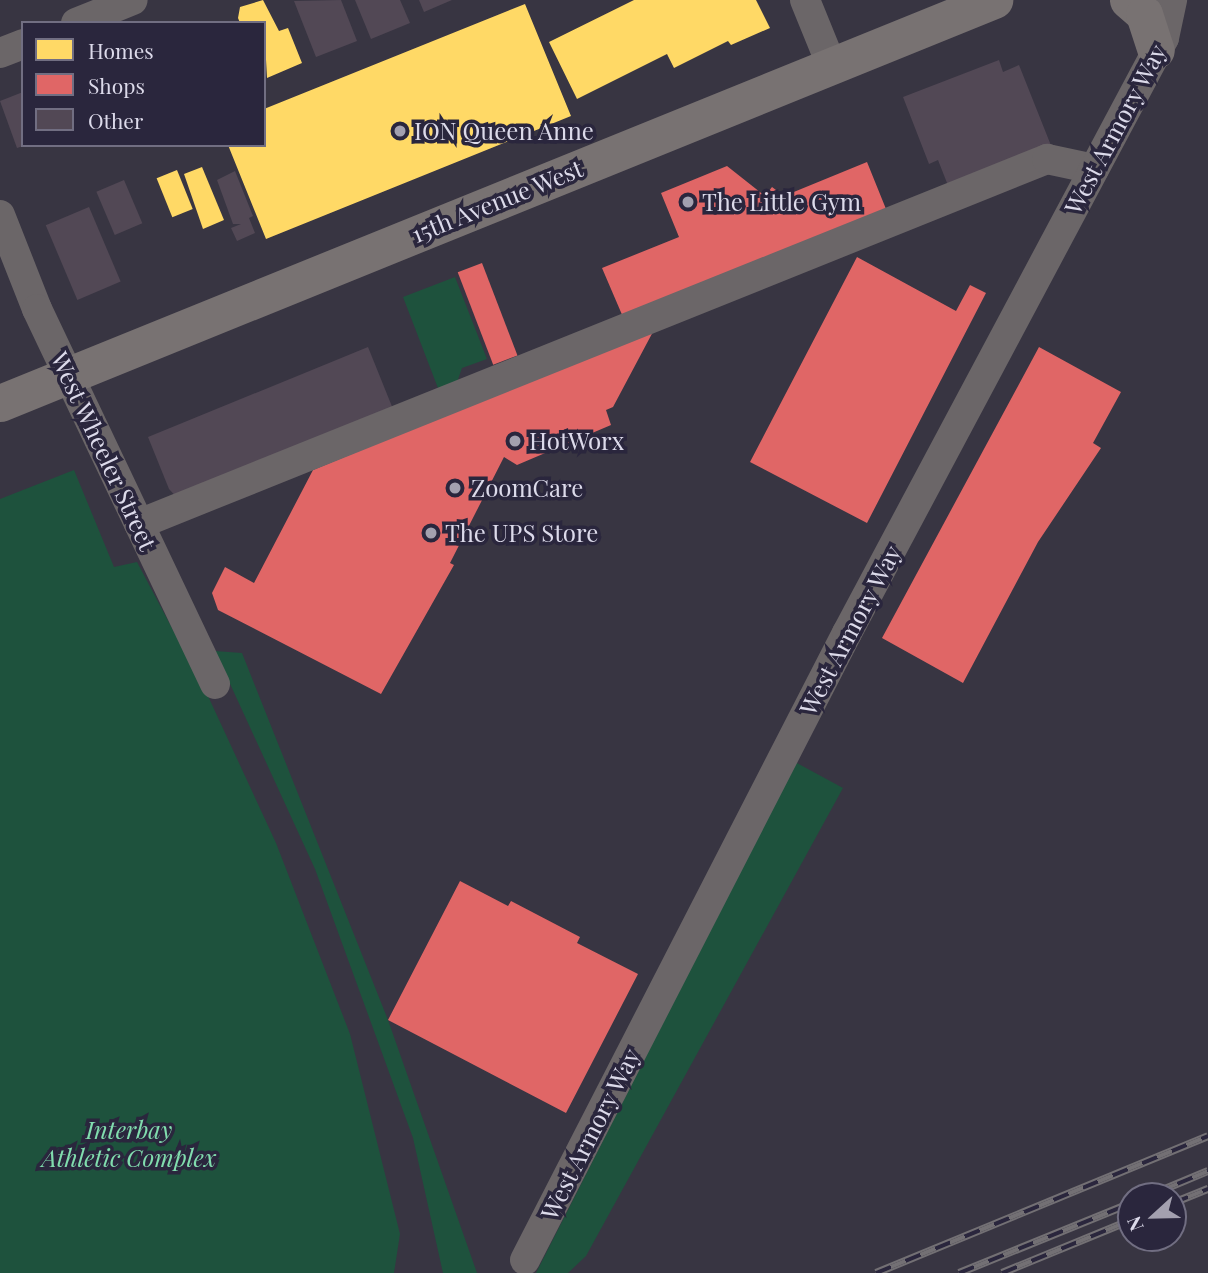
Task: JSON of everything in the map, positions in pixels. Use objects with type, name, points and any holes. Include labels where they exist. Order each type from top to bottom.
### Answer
[{"type":"main road","name":"15th Avenue West","points":[[0,403],[994,0]]},
{"type":"main road","points":[[1128,0],[1144,15],[1156,50]]},
{"type":"street","points":[[81,21],[132,0]]},
{"type":"street","points":[[805,0],[831,65]]},
{"type":"street","name":"West Armory Way","points":[[525,1260],[802,720],[1156,50],[1169,22],[1172,0]]},
{"type":"street","points":[[0,53],[21,45]]},
{"type":"street","points":[[139,524],[1047,159],[1094,169]]},
{"type":"street","name":"West Wheeler Street","points":[[0,215],[68,376],[215,684]]},
{"type":"green space","points":[[455,277],[487,359],[462,368],[455,388],[441,396],[403,297]]},
{"type":"green space","name":"Interbay Athletic Complex","points":[[74,470],[114,567],[137,562],[208,696],[276,843],[350,1034],[400,1234],[394,1273],[0,1273],[0,499]]},
{"type":"green space","points":[[215,651],[242,653],[388,1020],[477,1273],[443,1273],[413,1138],[315,869]]},
{"type":"green space","points":[[795,762],[843,788],[586,1256],[568,1273],[536,1273]]},
{"type":"building: Homes","points":[[263,0],[279,31],[288,28],[302,63],[267,78],[266,21],[239,21],[240,7]]},
{"type":"building: Homes","points":[[634,0],[756,0],[770,28],[731,45],[728,41],[674,68],[667,54],[577,99],[549,42]]},
{"type":"building: Homes","name":"ION Queen Anne","points":[[525,4],[571,116],[266,239],[229,147],[266,147],[266,108]]},
{"type":"building: Homes","points":[[202,167],[224,220],[203,229],[184,174]]},
{"type":"building: Homes","points":[[177,170],[193,209],[172,217],[157,178]]},
{"type":"building: Shops","points":[[867,162],[886,209],[623,317],[602,268],[679,237],[661,193],[727,166],[765,196],[772,187],[784,196]]},
{"type":"building: Shops","points":[[857,257],[956,311],[970,285],[986,293],[867,523],[750,462]]},
{"type":"building: Shops","points":[[482,263],[517,355],[493,365],[458,272]]},
{"type":"building: Shops","points":[[655,328],[613,407],[606,410],[611,425],[517,465],[504,457],[450,563],[454,565],[381,694],[218,610],[212,593],[225,567],[254,583],[313,470]]},
{"type":"building: Shops","points":[[1039,347],[1121,392],[1093,443],[1101,448],[1038,542],[963,683],[882,638]]},
{"type":"building: Shops","points":[[460,881],[508,906],[511,901],[580,937],[577,943],[638,974],[566,1113],[388,1020]]},
{"type":"building: Other","points":[[341,0],[357,41],[316,57],[294,1]]},
{"type":"building: Other","points":[[355,0],[400,0],[410,23],[371,39]]},
{"type":"building: Other","points":[[419,0],[452,0],[424,12]]},
{"type":"building: Other","points":[[999,60],[1003,72],[1019,65],[1052,148],[949,188],[938,160],[929,164],[903,97]]},
{"type":"building: Other","points":[[21,93],[21,147],[17,148],[0,101]]},
{"type":"building: Other","points":[[235,171],[253,216],[249,218],[255,233],[237,241],[231,228],[241,224],[233,224],[217,180]]},
{"type":"building: Other","points":[[124,180],[142,223],[115,235],[96,192]]},
{"type":"building: Other","points":[[89,207],[121,282],[77,300],[46,225]]},
{"type":"building: Other","points":[[368,347],[395,414],[180,501],[169,489],[148,437]]},
{"type":"railway","points":[[876,1273],[1208,1136]]},
{"type":"railway","points":[[1182,1182],[1208,1171]]},
{"type":"railway","points":[[1187,1197],[1208,1189]]},
{"type":"railway","points":[[959,1273],[1117,1209]]},
{"type":"railway","points":[[1002,1273],[1117,1226]]},
{"type":"place","name":"ION Queen Anne","points":[[400,131]]},
{"type":"place","name":"The Little Gym","points":[[688,202]]},
{"type":"place","name":"HotWorx","points":[[515,441]]},
{"type":"place","name":"ZoomCare","points":[[455,488]]},
{"type":"place","name":"The UPS Store","points":[[431,533]]}]
